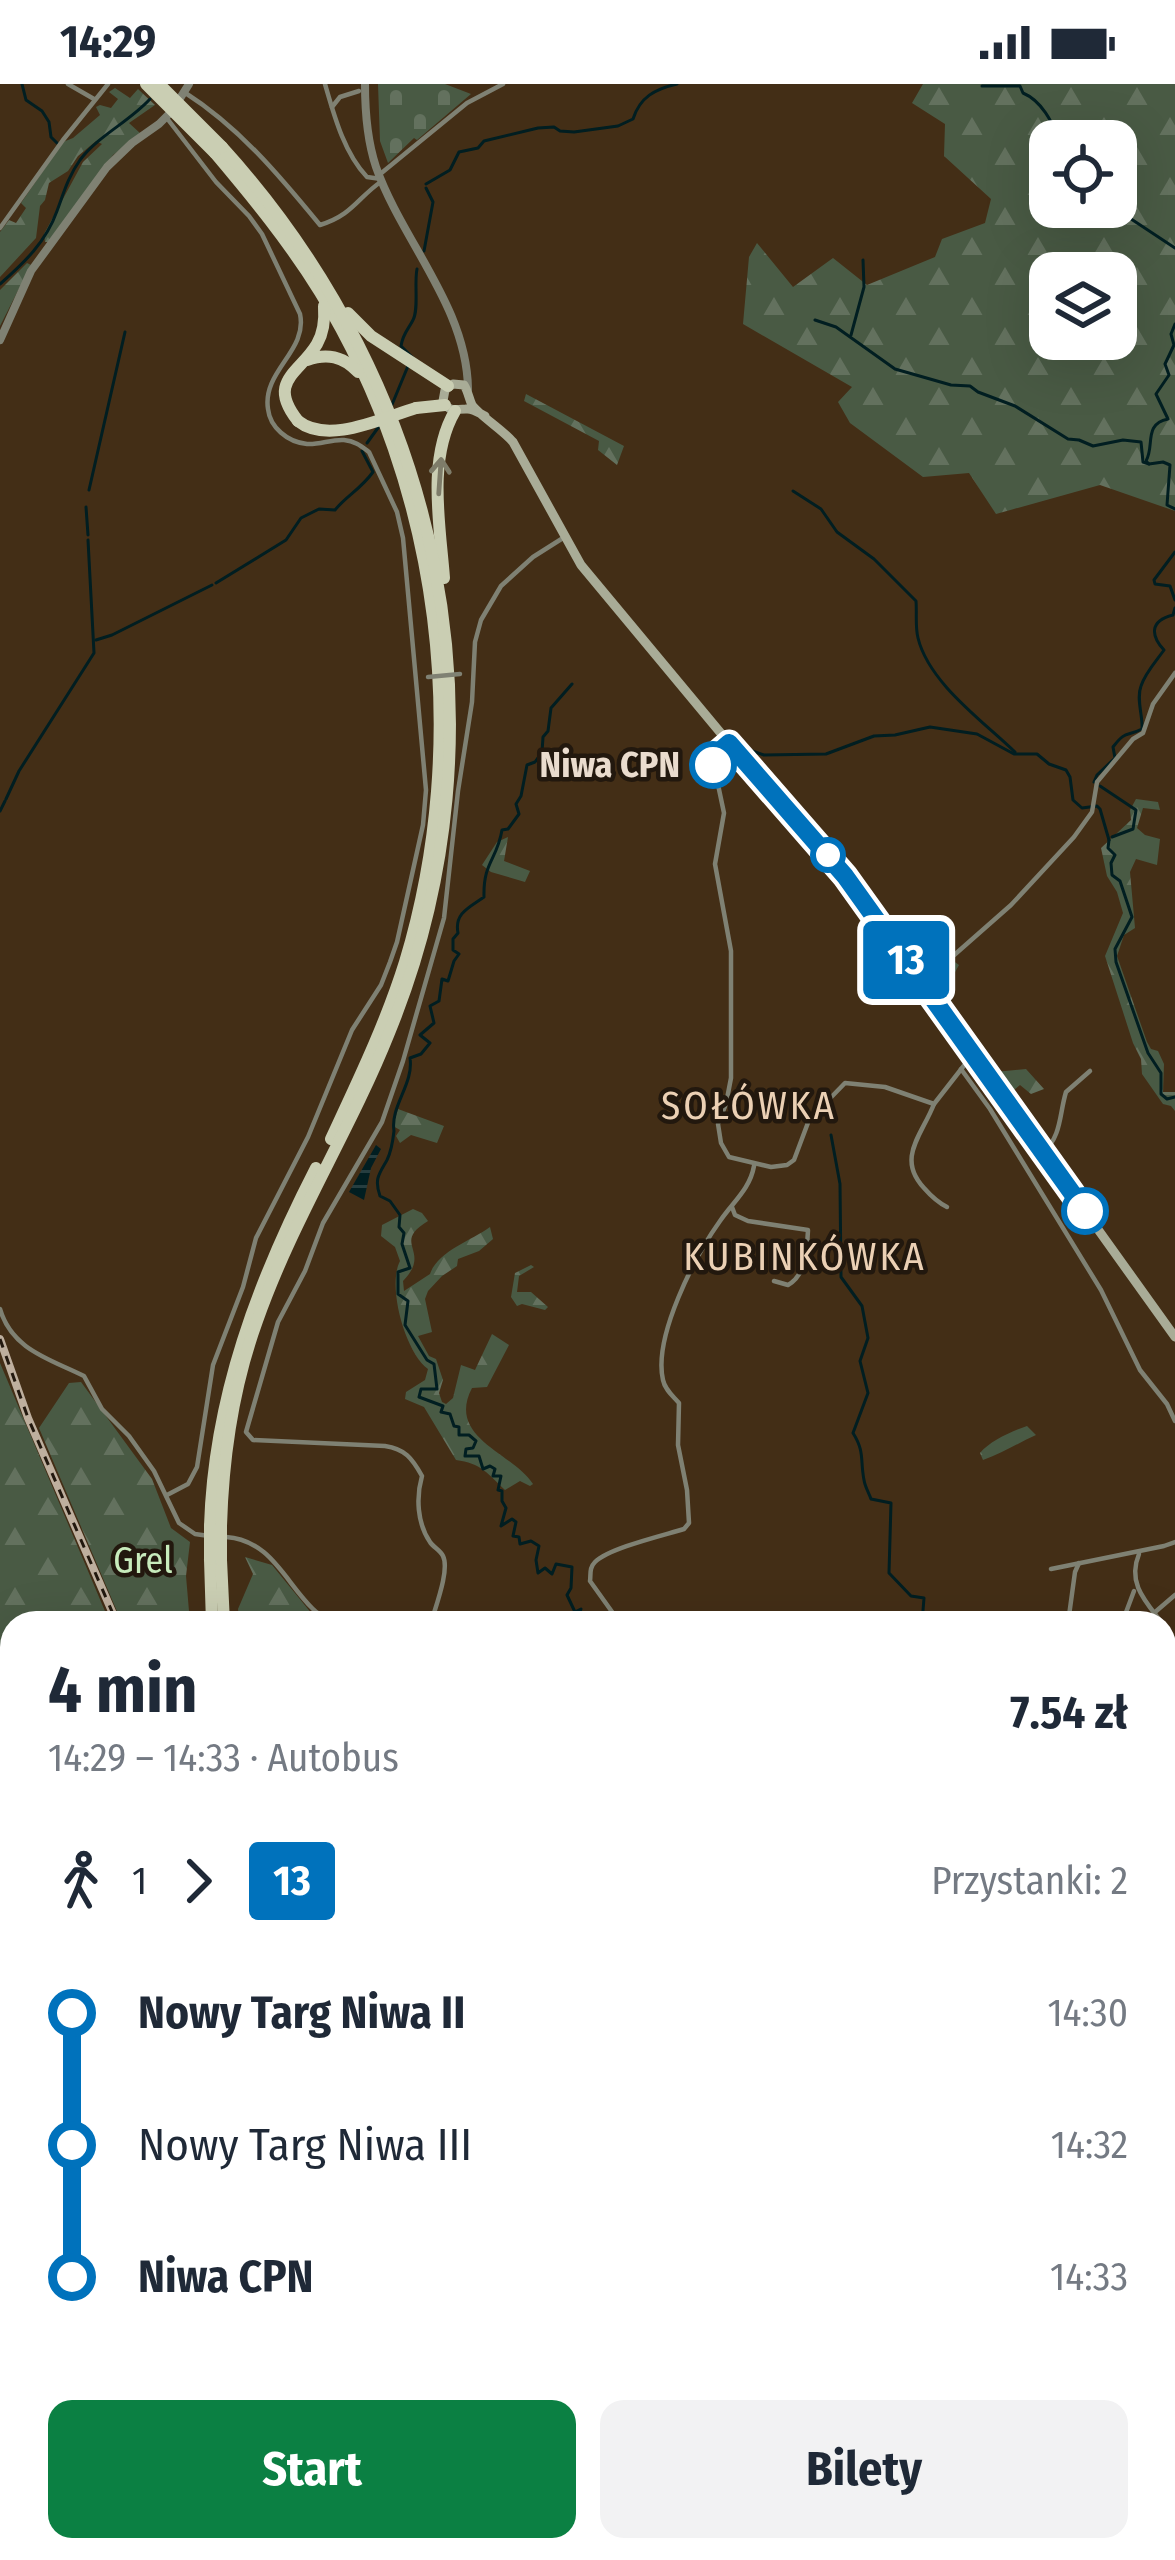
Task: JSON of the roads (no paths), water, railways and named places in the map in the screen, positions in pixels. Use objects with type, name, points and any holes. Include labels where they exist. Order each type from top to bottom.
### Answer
[{"type":"main road","points":[[146,84],[218,150]]},
{"type":"main road","points":[[159,84],[274,207],[365,359],[411,474],[429,538],[444,627]]},
{"type":"main road","points":[[325,291],[363,329],[505,432],[563,537],[594,582],[845,876],[1175,1337]]},
{"type":"main road","points":[[325,291],[322,332],[314,350],[289,378],[286,391],[298,421],[315,431],[334,431],[456,397]]},
{"type":"main road","points":[[213,1611],[213,1470],[248,1318],[389,1009],[425,878],[437,778],[439,689],[425,568],[389,437],[325,291]]},
{"type":"main road","points":[[300,363],[332,356],[349,363],[365,380]]},
{"type":"main road","points":[[216,1526],[229,1434],[257,1322],[301,1217],[388,1036],[422,936],[437,865],[449,763],[438,482],[456,397]]},
{"type":"main road","points":[[215,1560],[222,1611]]},
{"type":"street","points":[[68,84],[96,100]]},
{"type":"street","points":[[0,228],[109,84]]},
{"type":"street","points":[[325,84],[360,170],[367,177],[381,178]]},
{"type":"street","points":[[0,340],[32,271],[107,166],[166,117],[187,88],[259,153],[320,225],[359,204],[381,178],[467,104],[503,84]]},
{"type":"street","points":[[332,107],[340,97],[362,88],[381,178],[459,334],[464,360],[456,397]]},
{"type":"street","points":[[166,117],[262,234],[300,314],[299,338],[270,385],[267,399],[272,424],[300,442],[349,440],[363,447],[392,500],[403,538],[425,806],[398,942],[256,1238],[213,1365],[197,1467],[188,1484],[166,1495]]},
{"type":"street","points":[[434,1611],[446,1569],[420,1515],[417,1496],[422,1476],[402,1449],[253,1440],[246,1432],[278,1322],[323,1223],[382,1122],[404,1060],[444,918],[477,632],[493,596],[533,556],[563,537]]},
{"type":"street","points":[[416,678],[474,672]]},
{"type":"street","points":[[920,979],[1011,905],[1074,837],[1094,806],[1097,782],[1143,733],[1154,704],[1175,673]]},
{"type":"street","points":[[729,743],[713,761],[724,813],[715,864],[731,951],[731,1078],[718,1132],[729,1157],[779,1168],[794,1160],[809,1120],[845,1083],[885,1087],[934,1104]]},
{"type":"street","points":[[947,1207],[937,1202],[910,1169],[910,1158],[934,1104],[973,1054]]},
{"type":"street","points":[[961,1069],[1101,1290],[1140,1370],[1175,1421]]},
{"type":"street","points":[[1043,1153],[1056,1138],[1066,1091],[1090,1071]]},
{"type":"street","points":[[611,1611],[590,1581],[595,1562],[687,1527],[687,1490],[678,1444],[679,1403],[664,1387],[662,1376],[665,1340],[670,1318],[707,1238],[751,1179],[754,1163]]},
{"type":"street","points":[[732,1207],[735,1215],[748,1221],[808,1230],[803,1269],[797,1279],[788,1285],[774,1281]]},
{"type":"street","points":[[0,1309],[8,1331],[21,1343],[52,1364],[84,1376],[102,1409],[130,1436],[154,1471],[186,1529],[199,1535],[240,1538],[274,1559],[314,1611]]},
{"type":"street","points":[[1167,1404],[1174,1398]]},
{"type":"street","points":[[1051,1569],[1175,1542]]},
{"type":"street","points":[[1127,1611],[1136,1586],[1134,1567],[1140,1551]]},
{"type":"street","points":[[1070,1611],[1079,1563]]},
{"type":"street","points":[[1136,1586],[1153,1611]]},
{"type":"water","points":[[376,1145],[381,1149],[364,1200],[349,1192]]},
{"type":"waterway","points":[[22,84],[26,100],[42,111],[57,143]]},
{"type":"waterway","points":[[426,184],[450,170],[459,152],[478,148],[484,141],[538,128],[574,132],[618,126],[633,119],[649,95],[677,84]]},
{"type":"waterway","points":[[982,86],[1020,86],[1050,120]]},
{"type":"waterway","points":[[0,284],[47,233],[80,160],[150,99]]},
{"type":"waterway","points":[[424,251],[433,202],[426,188]]},
{"type":"waterway","points":[[1137,223],[1175,248]]},
{"type":"waterway","points":[[851,335],[864,287],[863,260]]},
{"type":"waterway","points":[[413,358],[401,346],[415,315],[417,269]]},
{"type":"waterway","points":[[815,320],[836,327],[895,369],[970,386],[1015,406],[1068,439],[1093,446],[1141,442],[1143,462],[1149,464]]},
{"type":"waterway","points":[[1175,324],[1174,345],[1165,364],[1169,375],[1156,394],[1168,419],[1152,431],[1146,461],[1170,465],[1167,505],[1175,509]]},
{"type":"waterway","points":[[89,490],[125,332]]},
{"type":"waterway","points":[[391,407],[408,366]]},
{"type":"waterway","points":[[367,443],[380,425]]},
{"type":"waterway","points":[[216,583],[286,540],[301,518],[319,509],[335,510],[373,472],[362,451]]},
{"type":"waterway","points":[[793,491],[821,509],[837,532],[874,559],[916,601],[918,638],[933,670],[1015,752]]},
{"type":"waterway","points":[[86,507],[88,535]]},
{"type":"waterway","points":[[6,799],[94,653],[88,540]]},
{"type":"waterway","points":[[1175,552],[1154,580],[1170,586],[1175,600]]},
{"type":"waterway","points":[[96,640],[212,585]]},
{"type":"waterway","points":[[1094,782],[1115,758],[1117,742],[1142,729],[1141,686],[1164,650],[1156,625],[1173,615],[1175,608]]},
{"type":"waterway","points":[[572,684],[551,708],[542,752],[527,765],[516,804],[519,814],[502,830],[484,897],[458,920],[453,950],[459,954],[448,981],[442,979],[439,1001],[430,1006],[434,1023],[420,1035],[430,1043],[410,1058],[391,1150],[377,1185],[380,1196],[400,1215],[404,1233],[402,1244],[410,1268],[398,1272],[398,1294],[408,1301],[405,1325],[434,1364],[437,1389],[421,1389],[419,1397],[443,1406],[441,1412],[450,1414],[459,1435],[476,1441],[465,1456],[479,1456],[483,1469],[490,1466],[495,1469],[493,1476],[501,1476],[498,1490],[506,1508],[501,1526],[512,1519],[516,1522],[513,1536],[519,1537],[520,1544],[531,1541],[539,1546],[538,1573],[545,1568],[552,1574],[556,1564],[572,1567],[567,1595],[575,1611]]},
{"type":"waterway","points":[[741,747],[764,755],[826,754],[874,736],[930,727],[977,734],[1014,754],[1037,754],[1066,770],[1073,800],[1082,808],[1100,809],[1109,840]]},
{"type":"waterway","points":[[1100,786],[1136,810],[1133,829],[1112,837]]},
{"type":"waterway","points":[[0,811],[5,801]]},
{"type":"waterway","points":[[1109,840],[1108,848],[1115,855],[1112,875],[1120,881],[1132,917],[1115,949],[1116,962],[1148,1053],[1161,1073],[1161,1094],[1167,1099],[1175,1097]]},
{"type":"waterway","points":[[831,1135],[840,1184],[841,1277],[862,1306],[868,1338],[860,1361],[868,1393],[853,1433],[871,1499],[891,1503],[889,1573],[911,1596],[924,1598],[923,1611]]},
{"type":"waterway","points":[[577,1611],[580,1611]]},
{"type":"railway","points":[[0,1339],[28,1418],[112,1611]]},
{"type":"place","name":"Niwa CPN","points":[[713,765]]},
{"type":"district","name":"SOŁÓWKA","points":[[749,1106]]},
{"type":"district","name":"KUBINKÓWKA","points":[[805,1257]]},
{"type":"park label","name":"Grel","points":[[143,1561]]}]
